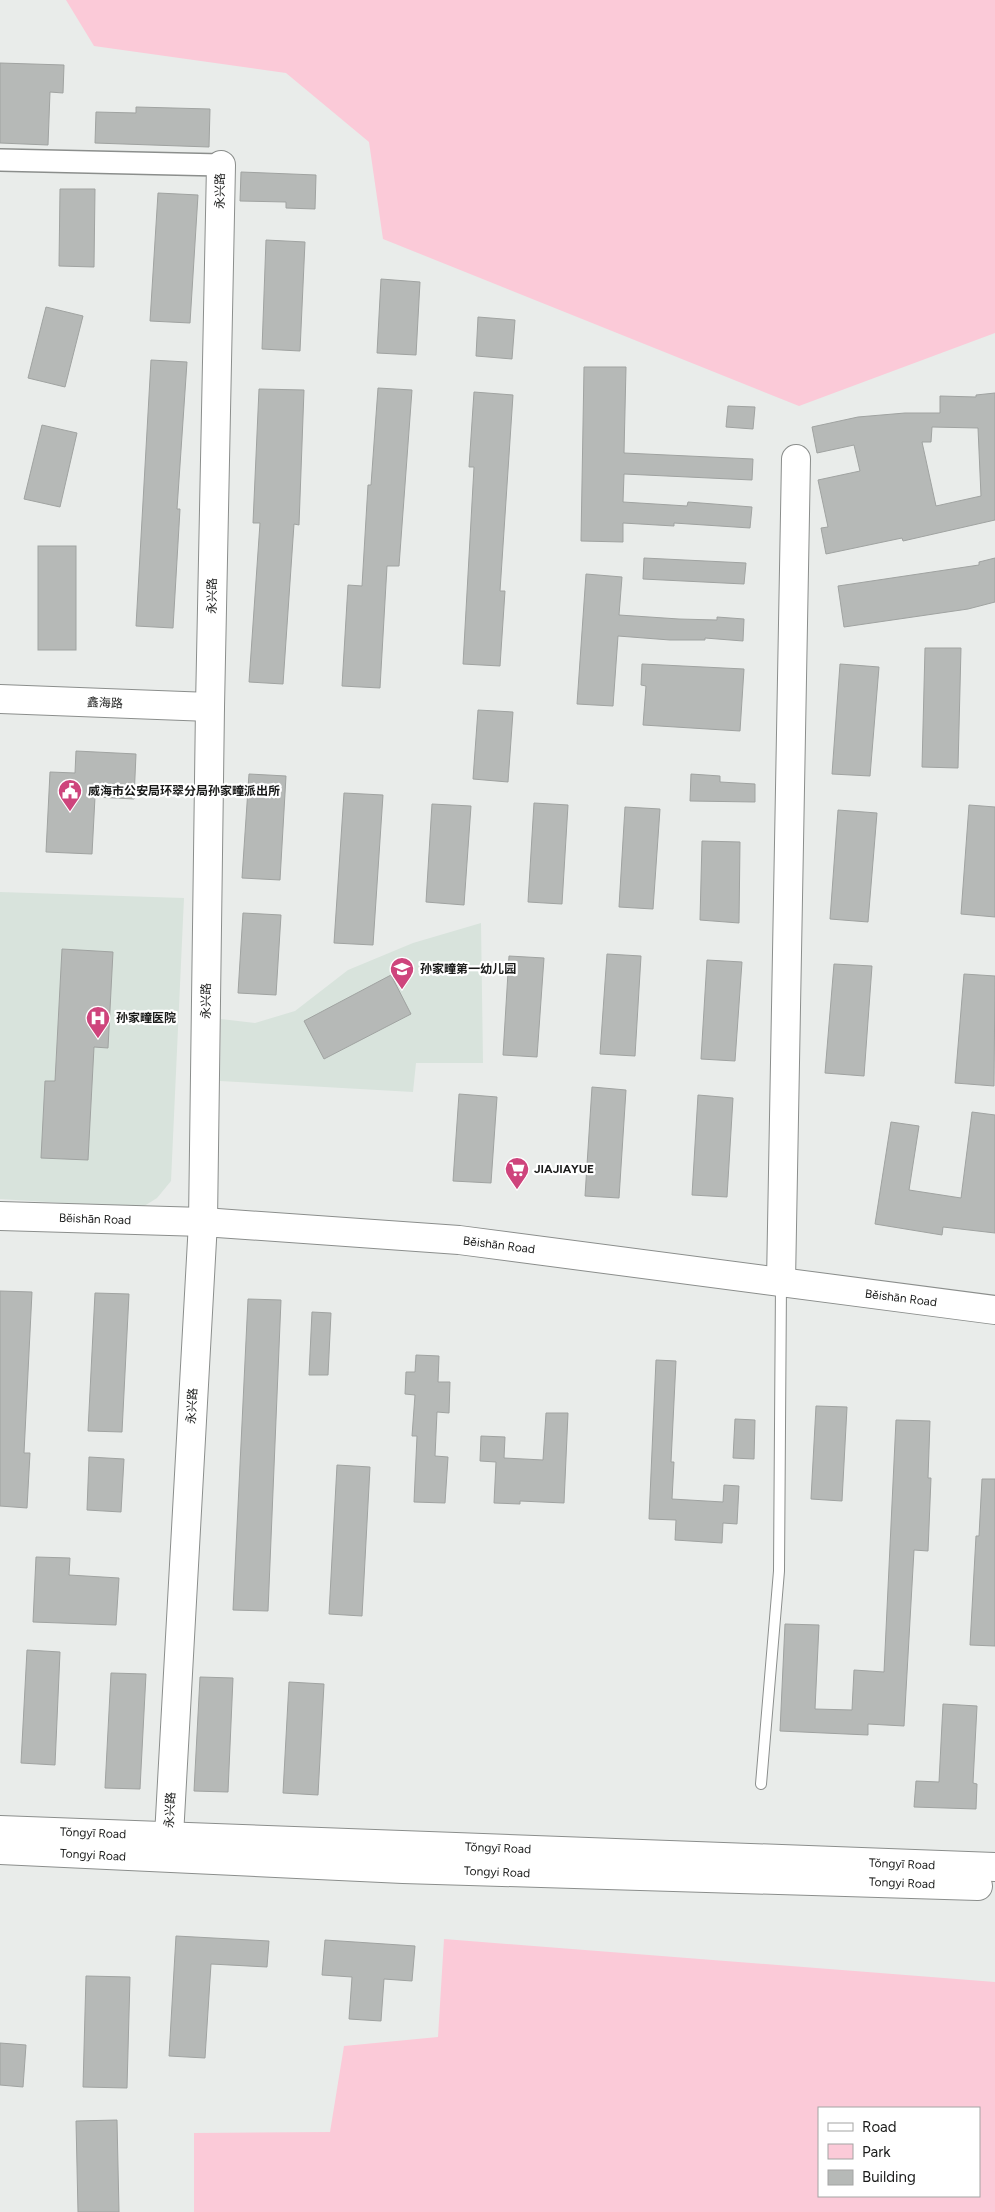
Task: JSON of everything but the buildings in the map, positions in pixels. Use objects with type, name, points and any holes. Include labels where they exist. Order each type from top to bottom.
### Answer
[{"type":"main road","name":"永兴路","points":[[169,1836],[203,1222],[210,708],[221,165]]},
{"type":"main road","points":[[781,1282],[796,459]]},
{"type":"main road","name":"鑫海路","points":[[0,700],[210,708]]},
{"type":"main road","name":"Běishān Road","points":[[0,1216],[203,1222],[459,1240],[995,1310]]},
{"type":"main road","name":"Tǒngyī Road","points":[[0,1830],[995,1867]]},
{"type":"main road","name":"Tongyi Road","points":[[0,1850],[403,1870],[995,1886]]},
{"type":"street","points":[[0,160],[221,165]]},
{"type":"lane","points":[[761,1784],[779,1571],[781,1282]]},
{"type":"shaded area","name":"孙家疃医院","points":[[0,892],[184,898],[171,1181],[157,1198],[141,1208],[0,1199]]},
{"type":"shaded area","name":"孙家疃第一幼儿园","points":[[481,923],[483,1063],[416,1063],[413,1092],[220,1081],[221,1019],[255,1023],[295,1011],[348,970],[413,943]]},
{"type":"green space","points":[[66,0],[995,0],[995,333],[799,406],[383,239],[369,142],[286,73],[94,46]]},
{"type":"green space","points":[[444,1939],[995,1982],[995,2212],[194,2212],[194,2133],[330,2132],[344,2046],[438,2037]]},
{"type":"place","name":"威海市公安局环翠分局孙家疃派出所","points":[[70,812]]},
{"type":"place","name":"孙家疃第一幼儿园","points":[[402,990]]},
{"type":"place","name":"孙家疃医院","points":[[98,1039]]},
{"type":"place","name":"JIAJIAYUE","points":[[517,1190]]}]
